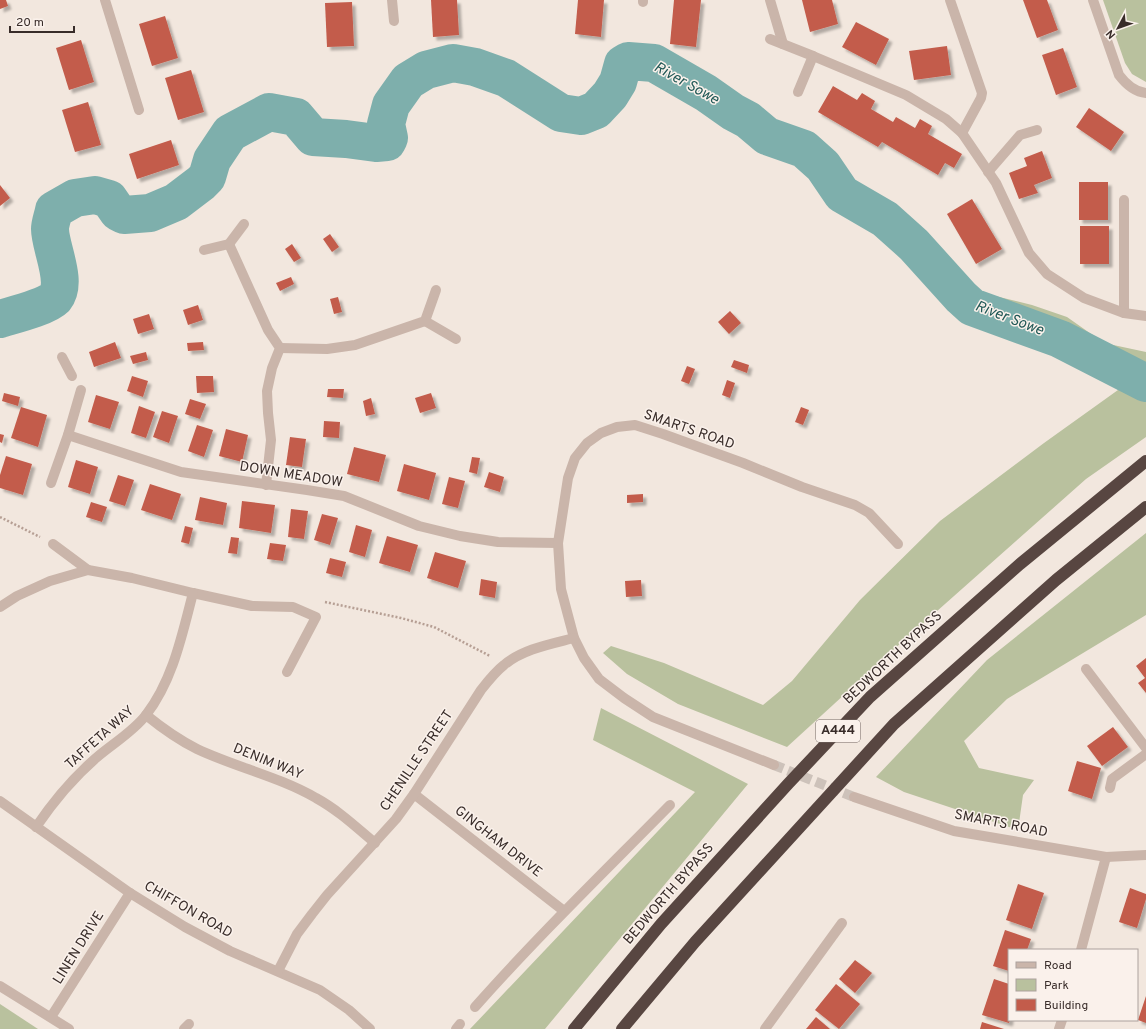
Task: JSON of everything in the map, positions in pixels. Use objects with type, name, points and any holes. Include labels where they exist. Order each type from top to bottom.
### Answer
[{"type":"highway","name":"BEDWORTH BYPASS","points":[[574,1029],[661,924],[870,696],[1020,564],[1142,464]]},
{"type":"highway","name":"A444","points":[[622,1029],[695,942],[894,724],[1056,580],[1146,507]]},
{"type":"street","points":[[105,0],[139,110]]},
{"type":"street","points":[[392,0],[394,21]]},
{"type":"street","points":[[770,0],[783,44]]},
{"type":"street","points":[[950,0],[982,93],[981,98],[962,133]]},
{"type":"street","points":[[1093,0],[1119,75],[1124,81],[1134,88],[1146,93]]},
{"type":"street","points":[[770,39],[906,95],[946,120],[962,133],[996,183],[1029,253],[1047,274],[1084,298],[1124,313],[1146,316]]},
{"type":"street","points":[[798,92],[813,56]]},
{"type":"street","points":[[988,172],[1020,135],[1037,130]]},
{"type":"street","points":[[1124,200],[1124,313]]},
{"type":"street","points":[[204,250],[229,244],[244,224]]},
{"type":"street","points":[[229,244],[268,330],[280,348]]},
{"type":"street","points":[[425,321],[436,290]]},
{"type":"street","points":[[280,348],[327,349],[355,345],[425,321],[456,339]]},
{"type":"street","points":[[266,485],[270,440],[268,391],[272,368],[280,348]]},
{"type":"street","points":[[62,357],[72,376]]},
{"type":"street","points":[[51,483],[68,435],[81,390]]},
{"type":"street","name":"SMARTS ROAD","points":[[774,765],[653,717],[599,679],[584,658],[574,638],[561,589],[558,544],[568,478],[575,458],[587,444],[601,433],[617,427],[635,426],[706,450],[802,487],[855,505],[869,514],[898,544]]},
{"type":"street","name":"DOWN MEADOW","points":[[68,435],[181,472],[344,496],[419,526],[460,536],[498,542],[558,544]]},
{"type":"street","points":[[53,544],[88,570],[132,578],[252,606],[293,607],[316,617],[287,672]]},
{"type":"street","points":[[0,607],[17,596],[50,581],[88,570]]},
{"type":"street","name":"TAFFETA WAY","points":[[36,827],[52,804],[94,760],[130,731],[146,715],[165,685],[178,648],[193,593]]},
{"type":"street","name":"CHENILLE STREET","points":[[278,971],[297,934],[312,914],[396,819],[414,794],[481,690],[493,675],[506,664],[524,653],[574,638]]},
{"type":"street","points":[[1086,669],[1146,748]]},
{"type":"street","name":"DENIM WAY","points":[[146,715],[180,740],[198,749],[265,775],[315,797],[336,810],[375,842]]},
{"type":"street","points":[[1110,788],[1112,779],[1146,754]]},
{"type":"street","name":"GINGHAM DRIVE","points":[[414,794],[564,911]]},
{"type":"street","name":"SMARTS ROAD","points":[[854,797],[954,830],[1106,857],[1146,855]]},
{"type":"street","name":"CHIFFON ROAD","points":[[0,802],[130,893],[185,927],[230,951],[320,990],[349,1010],[370,1029]]},
{"type":"street","points":[[475,1007],[500,978],[564,911],[670,806]]},
{"type":"street","points":[[1081,949],[1106,857]]},
{"type":"street","name":"LINEN DRIVE","points":[[51,1017],[130,893]]},
{"type":"street","points":[[765,1029],[842,923]]},
{"type":"street","points":[[0,986],[69,1029]]},
{"type":"path","points":[[0,517],[53,544]]},
{"type":"path","points":[[323,602],[434,626],[506,664]]},
{"type":"green space","points":[[1103,0],[1146,0],[1146,82],[1132,74],[1125,63]]},
{"type":"green space","points":[[995,296],[1032,305],[1067,317],[1104,343],[1146,352],[1146,437],[1086,479],[892,651],[787,747],[678,704],[627,674],[603,653],[611,646],[664,663],[763,705],[792,681],[860,600],[940,521],[1118,390],[1102,370],[1066,345],[984,325],[980,300]]},
{"type":"green space","points":[[1146,533],[1146,615],[1007,699],[964,741],[979,768],[1034,780],[1023,795],[1018,830],[904,792],[876,777],[987,660]]},
{"type":"green space","points":[[601,708],[748,784],[545,1029],[470,1029],[695,792],[593,740]]},
{"type":"green space","points":[[0,1004],[38,1029],[0,1029]]},
{"type":"building","points":[[0,0],[6,0],[8,6],[0,9]]},
{"type":"building","points":[[431,0],[457,0],[459,35],[433,37]]},
{"type":"building","points":[[578,0],[604,0],[601,37],[575,34]]},
{"type":"building","points":[[674,0],[701,0],[696,47],[670,44]]},
{"type":"building","points":[[802,0],[832,0],[838,24],[810,32]]},
{"type":"building","points":[[1023,0],[1047,0],[1058,30],[1037,38]]},
{"type":"building","points":[[352,2],[354,46],[327,47],[325,3]]},
{"type":"building","points":[[165,16],[178,58],[152,66],[139,24]]},
{"type":"building","points":[[856,22],[889,39],[876,65],[842,47]]},
{"type":"building","points":[[81,40],[94,82],[69,90],[56,48]]},
{"type":"building","points":[[947,46],[951,75],[914,80],[909,51]]},
{"type":"building","points":[[1063,48],[1077,87],[1056,95],[1042,55]]},
{"type":"building","points":[[191,70],[204,112],[178,120],[165,78]]},
{"type":"building","points":[[833,86],[857,100],[862,93],[875,101],[871,109],[893,122],[896,117],[915,128],[920,119],[932,126],[928,134],[962,154],[954,168],[945,163],[938,175],[882,142],[878,147],[818,112]]},
{"type":"building","points":[[88,102],[101,145],[75,152],[62,110]]},
{"type":"building","points":[[1089,108],[1124,132],[1111,151],[1076,127]]},
{"type":"building","points":[[171,140],[179,165],[137,179],[129,154]]},
{"type":"building","points":[[1042,151],[1052,178],[1034,185],[1038,193],[1019,199],[1009,173],[1027,166],[1024,158]]},
{"type":"building","points":[[1079,182],[1108,182],[1108,220],[1079,220]]},
{"type":"building","points":[[0,185],[10,198],[0,206]]},
{"type":"building","points":[[972,199],[1002,249],[976,264],[947,214]]},
{"type":"building","points":[[1080,226],[1109,226],[1109,264],[1080,264]]},
{"type":"building","points":[[330,234],[339,247],[332,252],[323,239]]},
{"type":"building","points":[[292,244],[301,258],[294,262],[285,249]]},
{"type":"building","points":[[291,277],[294,284],[280,291],[276,283]]},
{"type":"building","points":[[338,297],[342,312],[334,314],[330,299]]},
{"type":"building","points":[[198,305],[203,320],[188,325],[183,310]]},
{"type":"building","points":[[730,311],[741,323],[729,334],[718,322]]},
{"type":"building","points":[[149,314],[154,329],[138,334],[133,319]]},
{"type":"building","points":[[115,342],[121,358],[94,367],[89,352]]},
{"type":"building","points":[[203,342],[204,350],[188,351],[187,343]]},
{"type":"building","points":[[146,352],[148,360],[133,364],[130,356]]},
{"type":"building","points":[[734,360],[749,365],[747,373],[731,367]]},
{"type":"building","points":[[687,366],[695,369],[689,384],[681,381]]},
{"type":"building","points":[[132,376],[148,381],[143,397],[127,391]]},
{"type":"building","points":[[196,376],[213,376],[214,392],[197,393]]},
{"type":"building","points":[[727,380],[735,383],[730,398],[722,395]]},
{"type":"building","points":[[328,389],[344,389],[343,398],[327,397]]},
{"type":"building","points":[[4,393],[20,397],[18,406],[2,401]]},
{"type":"building","points":[[431,393],[436,408],[420,413],[415,398]]},
{"type":"building","points":[[96,395],[119,402],[110,429],[88,422]]},
{"type":"building","points":[[371,398],[375,414],[366,416],[363,401]]},
{"type":"building","points":[[190,399],[206,404],[200,419],[185,414]]},
{"type":"building","points":[[139,406],[155,412],[146,438],[131,433]]},
{"type":"building","points":[[21,407],[47,415],[38,447],[11,438]]},
{"type":"building","points":[[801,407],[809,410],[803,425],[795,422]]},
{"type":"building","points":[[162,411],[178,416],[169,443],[153,437]]},
{"type":"building","points":[[324,421],[340,422],[339,438],[323,437]]},
{"type":"building","points":[[197,425],[213,430],[204,457],[188,451]]},
{"type":"building","points":[[226,429],[248,435],[242,462],[219,456]]},
{"type":"building","points":[[0,434],[4,435],[2,443],[0,442]]},
{"type":"building","points":[[290,437],[306,439],[302,467],[286,465]]},
{"type":"building","points":[[354,447],[386,455],[379,482],[347,474]]},
{"type":"building","points":[[6,456],[32,464],[23,495],[0,488],[0,475]]},
{"type":"building","points":[[472,457],[480,458],[477,474],[469,472]]},
{"type":"building","points":[[76,460],[98,467],[90,494],[68,487]]},
{"type":"building","points":[[404,464],[436,473],[429,500],[397,491]]},
{"type":"building","points":[[489,472],[504,477],[500,492],[484,487]]},
{"type":"building","points":[[118,475],[134,480],[125,506],[109,501]]},
{"type":"building","points":[[449,477],[465,481],[458,508],[442,504]]},
{"type":"building","points":[[150,484],[181,494],[172,520],[141,510]]},
{"type":"building","points":[[643,494],[643,502],[627,503],[627,495]]},
{"type":"building","points":[[200,497],[227,503],[223,525],[195,520]]},
{"type":"building","points":[[242,501],[275,505],[271,533],[239,528]]},
{"type":"building","points":[[91,502],[107,507],[102,522],[86,517]]},
{"type":"building","points":[[291,509],[308,511],[304,539],[288,537]]},
{"type":"building","points":[[322,514],[338,518],[330,545],[314,540]]},
{"type":"building","points":[[356,525],[372,530],[365,557],[349,552]]},
{"type":"building","points":[[185,526],[193,528],[189,544],[181,542]]},
{"type":"building","points":[[387,536],[418,545],[410,572],[379,563]]},
{"type":"building","points":[[231,537],[239,538],[237,554],[228,553]]},
{"type":"building","points":[[270,543],[286,545],[283,561],[267,559]]},
{"type":"building","points":[[435,552],[466,561],[458,588],[427,578]]},
{"type":"building","points":[[330,558],[346,562],[342,577],[326,573]]},
{"type":"building","points":[[481,579],[497,582],[495,598],[479,595]]},
{"type":"building","points":[[641,580],[642,596],[626,597],[625,581]]},
{"type":"building","points":[[1146,658],[1146,693],[1138,683],[1145,678],[1136,666]]},
{"type":"building","points":[[1113,727],[1128,747],[1102,766],[1087,746]]},
{"type":"building","points":[[1077,761],[1101,768],[1092,799],[1068,791]]},
{"type":"building","points":[[1018,884],[1044,893],[1032,929],[1006,920]]},
{"type":"building","points":[[1130,888],[1146,894],[1146,899],[1137,928],[1119,922]]},
{"type":"building","points":[[1005,930],[1031,939],[1027,949],[1008,949],[1008,971],[993,966]]},
{"type":"building","points":[[855,960],[872,973],[855,993],[839,979]]},
{"type":"building","points":[[994,979],[1008,984],[1009,1023],[982,1015]]},
{"type":"building","points":[[836,984],[860,1004],[839,1029],[815,1010]]},
{"type":"building","points":[[1146,996],[1146,1023],[1138,1020]]},
{"type":"building","points":[[816,1017],[830,1029],[806,1029]]},
{"type":"building","points":[[982,1022],[1004,1029],[980,1029]]},
{"type":"waterway","name":"River Sowe","points":[[0,319],[44,305],[55,298],[59,291],[59,274],[50,229],[54,210],[75,198],[95,195],[109,199],[118,212],[124,215],[150,213],[176,202],[207,177],[212,160],[230,133],[269,112],[296,117],[313,137],[376,143],[387,142],[389,138],[386,124],[391,105],[408,81],[426,70],[453,63],[475,67],[506,78],[561,113],[581,116],[596,110],[610,95],[618,82],[623,64],[628,61],[654,63],[706,93],[733,112],[748,120],[767,136],[804,149],[823,166],[842,194],[885,219],[914,245],[961,297],[972,307],[1060,339],[1146,383]]},
{"type":"tunnel","points":[[774,765],[854,797]]}]
